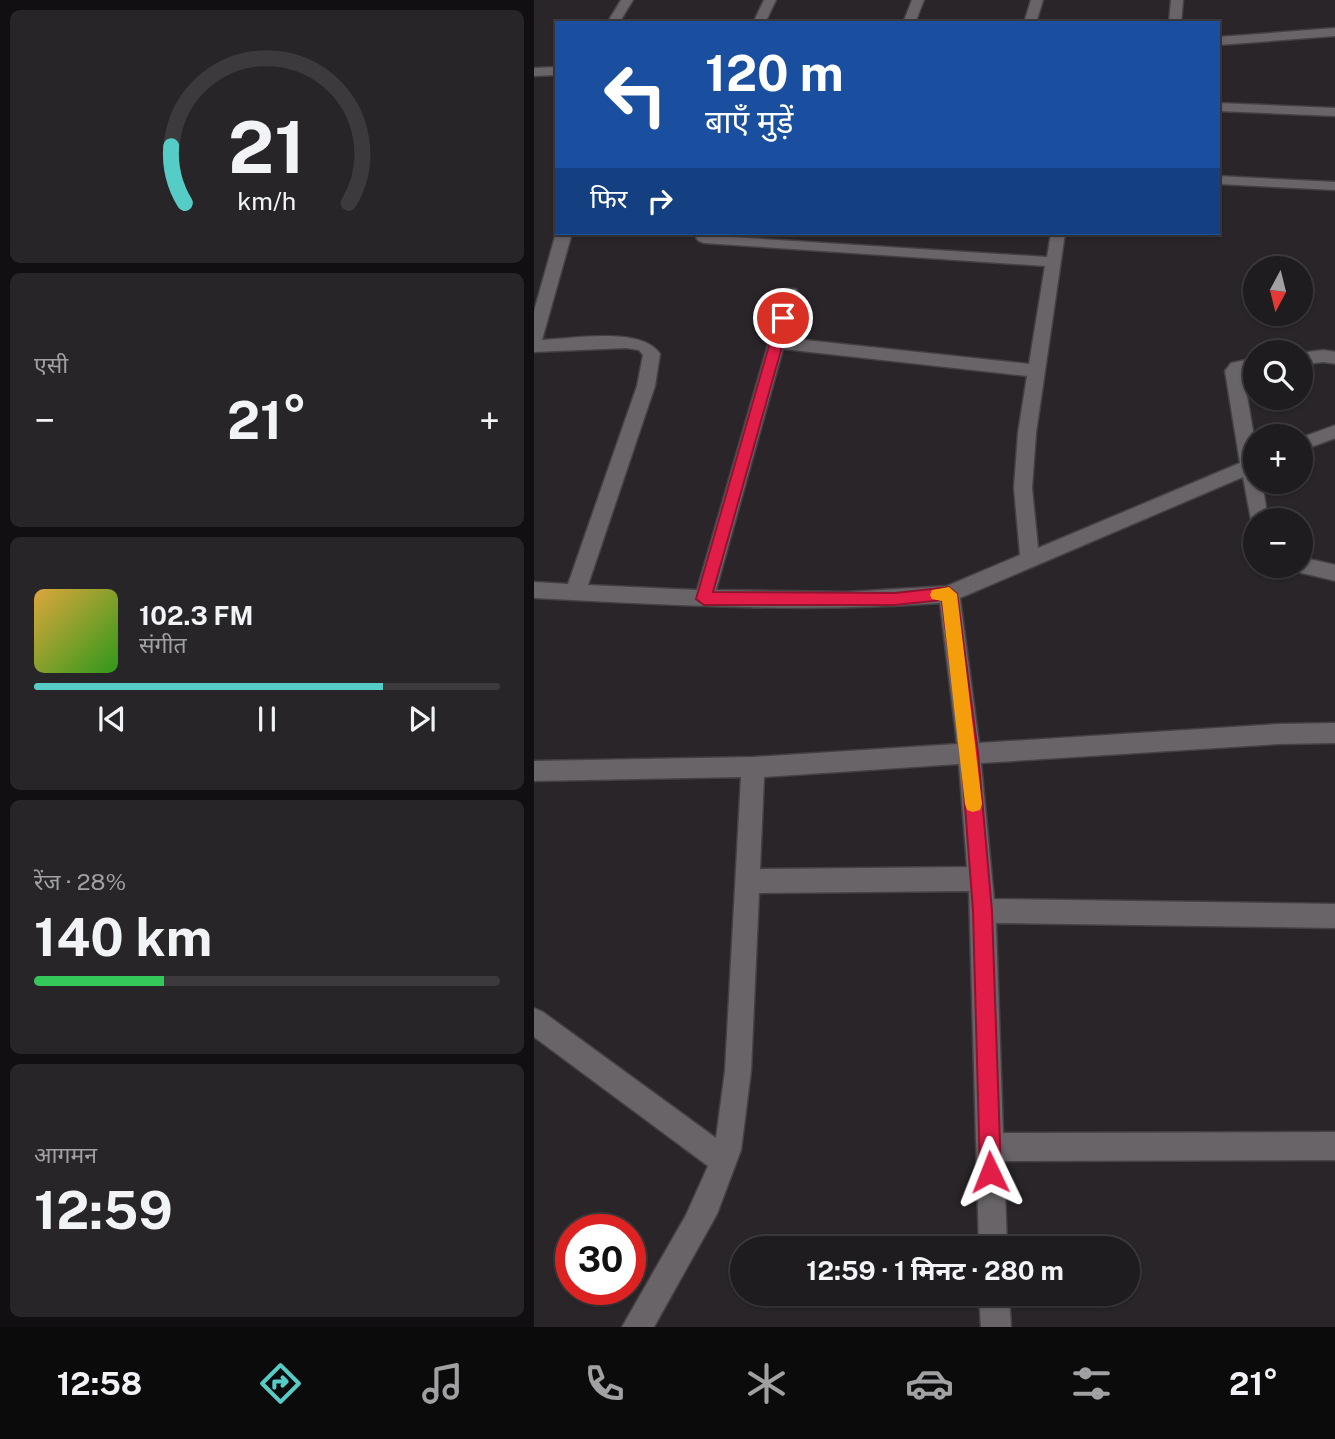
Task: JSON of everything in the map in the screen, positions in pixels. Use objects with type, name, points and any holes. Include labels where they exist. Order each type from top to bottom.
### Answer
[{"type":"street","points":[[614,21],[627,0]]},
{"type":"street","points":[[760,21],[770,0]]},
{"type":"street","points":[[910,21],[918,0]]},
{"type":"street","points":[[1031,21],[1037,0]]},
{"type":"street","points":[[1175,21],[1177,0]]},
{"type":"street","points":[[1220,41],[1335,33]]},
{"type":"street","points":[[534,72],[555,71]]},
{"type":"street","points":[[1220,107],[1335,112]]},
{"type":"street","points":[[1220,180],[1335,186]]},
{"type":"street","points":[[534,340],[563,235]]},
{"type":"street","points":[[889,250],[893,235]]},
{"type":"street","points":[[1030,561],[1023,488],[1027,433],[1058,235]]},
{"type":"street","points":[[704,238],[1055,262]]},
{"type":"street","points":[[704,599],[790,293]]},
{"type":"street","points":[[534,346],[626,342],[644,346],[651,354],[646,386],[575,592]]},
{"type":"street","points":[[777,343],[1037,371]]},
{"type":"street","points":[[1313,357],[1335,358]]},
{"type":"street","points":[[1243,366],[1234,371],[1244,424]]},
{"type":"street","points":[[1313,440],[1335,431]]},
{"type":"street","points":[[534,590],[704,599],[895,599],[949,594],[1243,469]]},
{"type":"street","points":[[1313,568],[1335,573]]},
{"type":"street","points":[[949,594],[969,753],[983,911],[993,1236]]},
{"type":"street","points":[[534,771],[753,767],[1280,734],[1335,733]]},
{"type":"street","points":[[637,1327],[707,1202],[724,1161],[733,1119],[738,1071],[753,767]]},
{"type":"street","points":[[748,881],[980,879]]},
{"type":"street","points":[[983,911],[1335,916]]},
{"type":"street","points":[[534,1021],[724,1161]]},
{"type":"street","points":[[990,1147],[1335,1146]]},
{"type":"street","points":[[995,1306],[996,1327]]},
{"type":"slow traffic","points":[[937,595],[949,594],[973,804]]},
{"type":"route","points":[[783,318],[704,599],[895,599],[949,594],[969,753],[983,911],[990,1172]]}]
